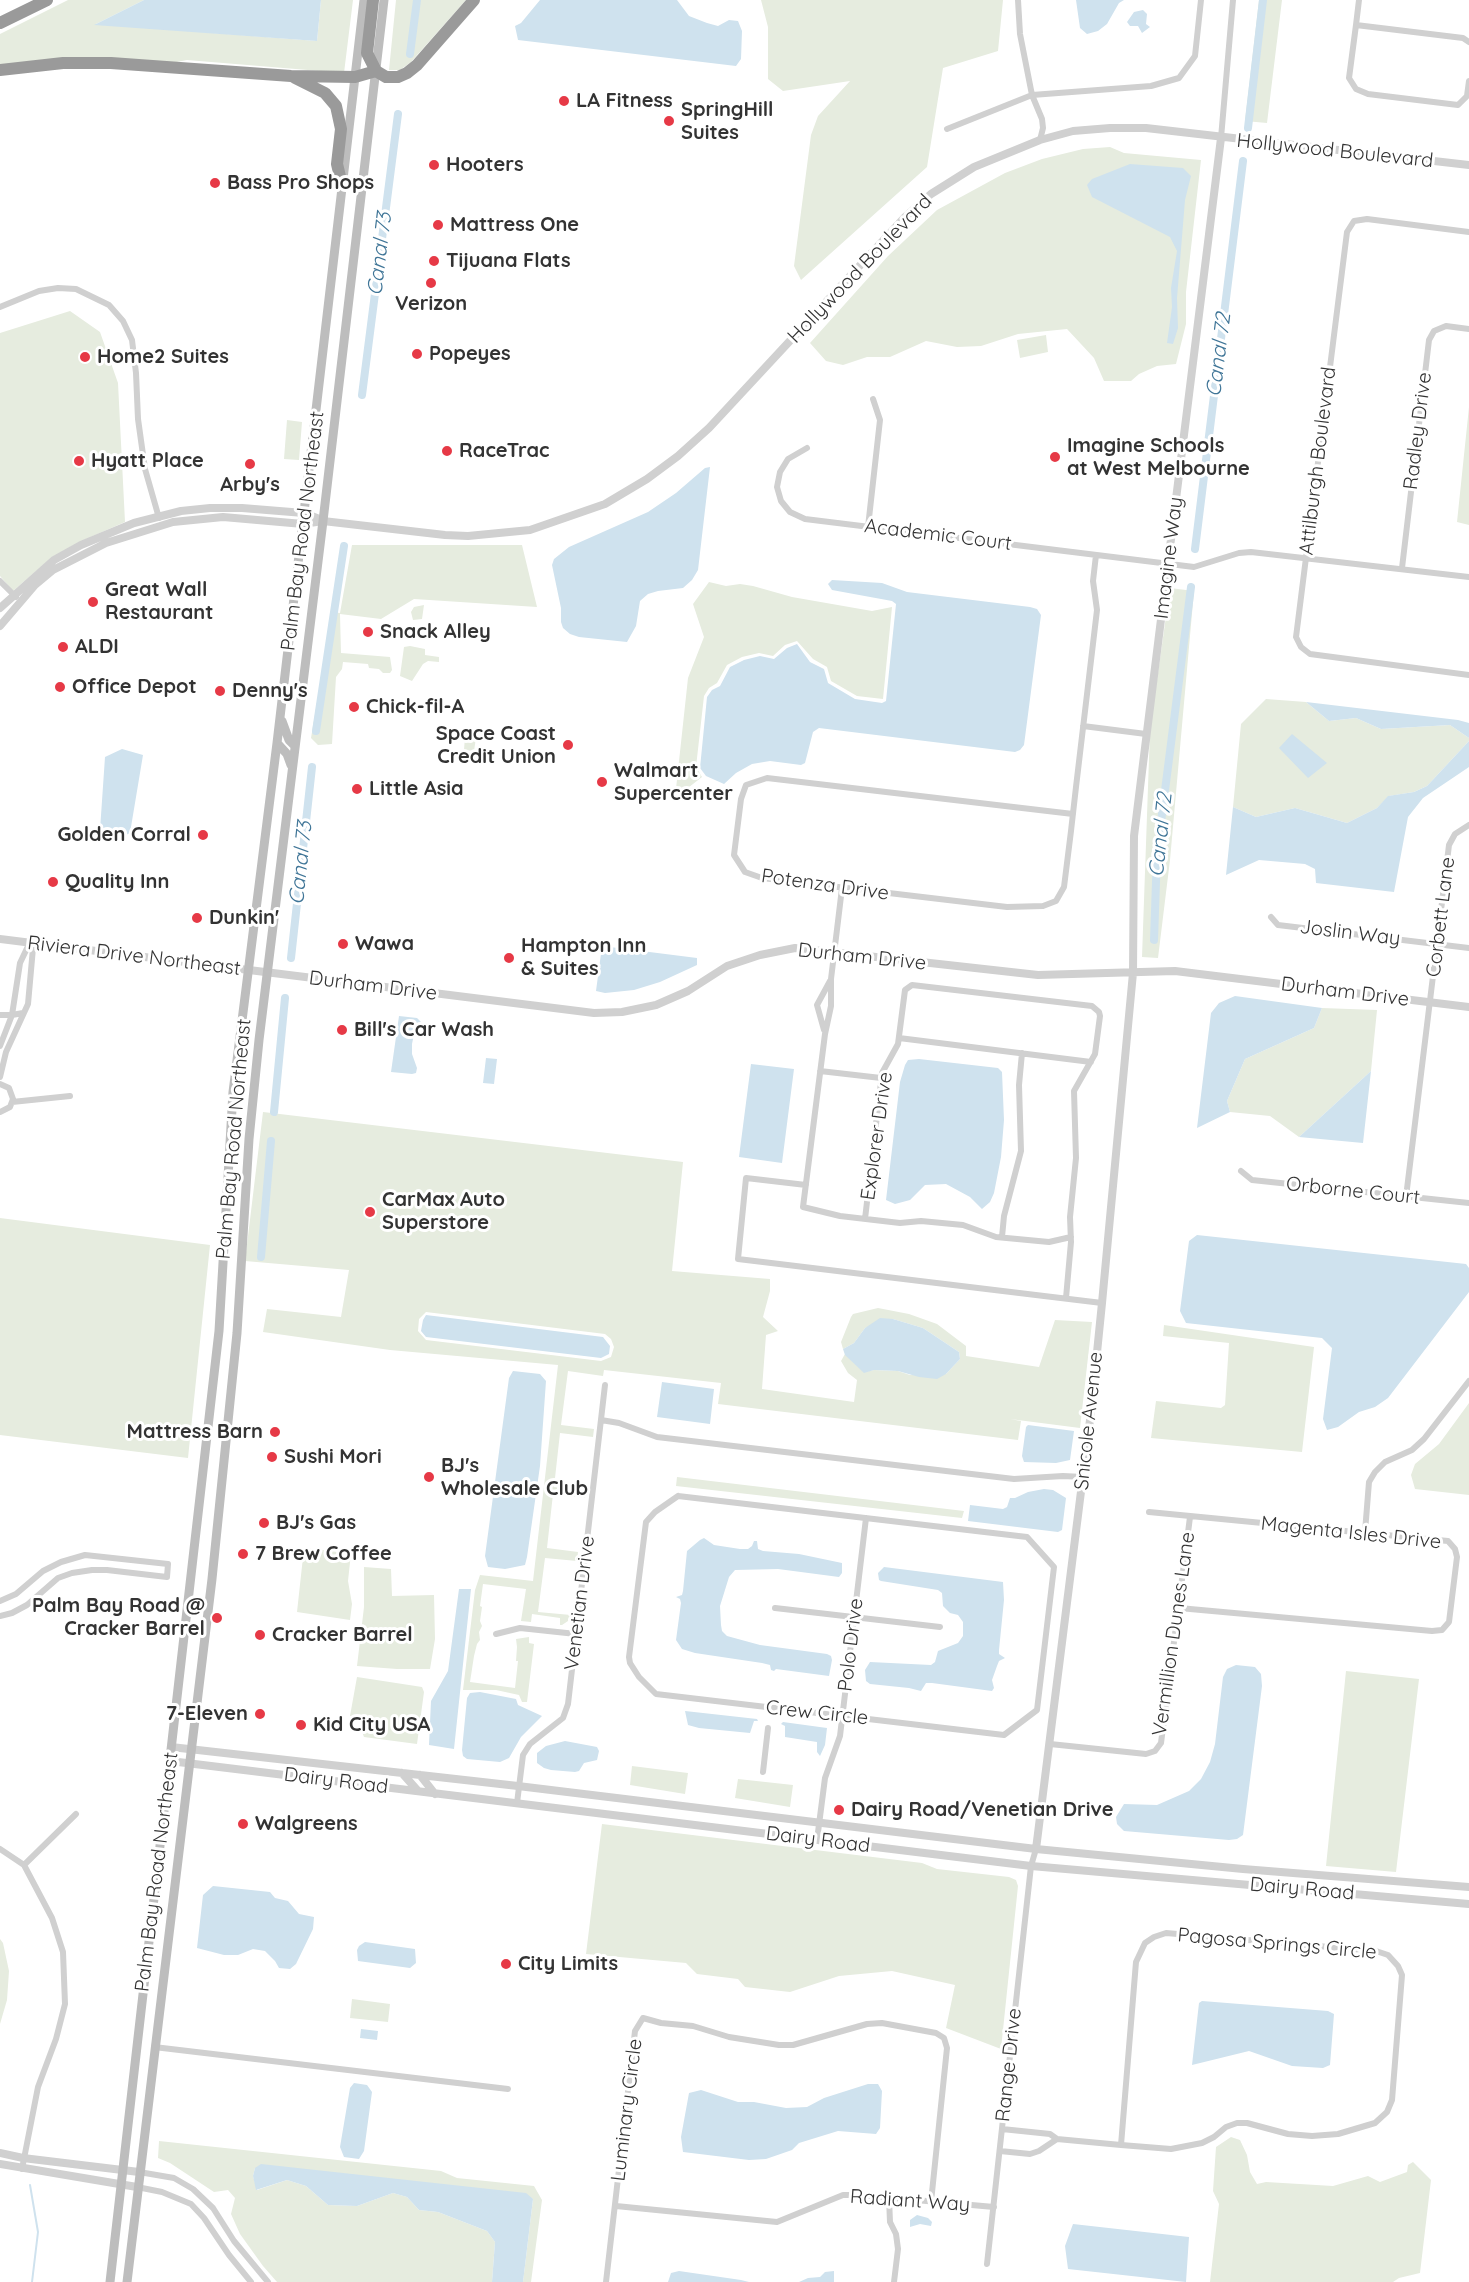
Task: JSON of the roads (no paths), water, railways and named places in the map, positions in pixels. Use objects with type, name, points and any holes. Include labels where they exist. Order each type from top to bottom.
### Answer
[{"type":"highway","points":[[0,23],[46,0]]},
{"type":"highway","points":[[373,0],[367,53],[376,71],[386,77],[398,77],[417,65],[474,0]]},
{"type":"highway","points":[[0,70],[63,63],[111,63],[291,76],[355,77],[376,71]]},
{"type":"highway","points":[[291,76],[325,93],[336,106],[341,129],[337,164],[342,185]]},
{"type":"main road","name":"Palm Bay Road Northeast","points":[[110,2282],[219,1331],[233,1092],[277,743],[364,0]]},
{"type":"main road","name":"Palm Bay Road Northeast","points":[[127,2282],[212,1579],[237,1333],[249,1139],[384,0]]},
{"type":"main road","points":[[280,716],[284,729],[295,746]]},
{"type":"main road","points":[[277,743],[287,754],[292,767]]},
{"type":"main road","points":[[219,1331],[237,1333]]},
{"type":"main road","points":[[139,2030],[145,2040],[154,2047]]},
{"type":"street","points":[[1018,0],[1020,34],[1032,95],[1043,128],[1040,140]]},
{"type":"street","points":[[947,129],[1032,95],[1151,86],[1179,78],[1195,56],[1201,0]]},
{"type":"street","name":"Imagine Way","points":[[1132,973],[1134,836],[1221,138],[1233,0]]},
{"type":"street","points":[[1359,0],[1349,78],[1356,89],[1368,94],[1458,105],[1467,96],[1469,81]]},
{"type":"street","points":[[1356,25],[1463,38],[1469,42]]},
{"type":"street","name":"Hollywood Boulevard","points":[[18,598],[54,570],[106,543],[161,525],[196,518],[223,517],[303,524],[323,521],[468,536],[530,530],[605,504],[662,468],[709,428],[905,217],[931,194],[974,167],[1040,140],[1073,132],[1110,128],[1146,128],[1469,165]]},
{"type":"street","name":"Attilburgh Boulevard","points":[[1469,232],[1367,219],[1354,221],[1347,232],[1296,637],[1301,647],[1310,654],[1469,675]]},
{"type":"street","points":[[0,307],[39,291],[58,288],[76,289],[109,305],[123,321],[132,340],[138,419],[145,469],[159,518]]},
{"type":"street","name":"Radley Drive","points":[[1402,568],[1429,340],[1434,331],[1446,326],[1469,329]]},
{"type":"street","points":[[868,527],[880,420],[873,399]]},
{"type":"street","name":"Academic Court","points":[[807,448],[788,459],[780,472],[777,487],[781,501],[790,512],[805,519],[1169,565],[1194,567],[1239,553],[1251,552],[1469,577]]},
{"type":"street","points":[[0,626],[18,598],[54,560],[81,545],[134,523],[181,511],[210,508],[304,513],[323,521]]},
{"type":"street","name":"Potenza Drive","points":[[1073,814],[767,778],[746,785],[741,799],[734,855],[745,872],[762,878],[1007,908],[1043,906],[1056,901],[1064,887],[1073,814],[1097,610],[1093,581],[1096,555]]},
{"type":"street","points":[[0,581],[18,598]]},
{"type":"street","points":[[0,608],[18,598]]},
{"type":"street","points":[[1083,726],[1146,734]]},
{"type":"street","name":"Corbett Lane","points":[[1406,1197],[1449,845],[1455,834],[1469,825]]},
{"type":"street","points":[[842,888],[831,979],[831,1006],[825,1034],[803,1207],[840,1216],[866,1219]]},
{"type":"street","name":"Joslin Way","points":[[1271,917],[1278,925],[1469,948]]},
{"type":"street","name":"Riviera Drive Northeast","points":[[0,939],[268,974]]},
{"type":"street","points":[[0,1077],[6,1052],[28,1004],[33,948],[30,942]]},
{"type":"street","points":[[0,1046],[12,1015],[20,963],[30,942]]},
{"type":"street","name":"Durham Drive","points":[[268,974],[603,1013],[637,1010],[673,999],[697,986],[714,972],[760,955],[795,948],[1038,975],[1175,971],[1469,1006]]},
{"type":"street","name":"Snicole Avenue","points":[[1031,1866],[1036,1849],[1083,1477],[1102,1303],[1132,973]]},
{"type":"street","points":[[825,1034],[817,1005],[831,979]]},
{"type":"street","name":"Explorer Drive","points":[[1066,1298],[1071,1238],[1070,1217],[1076,1158],[1074,1091],[1095,1054],[1099,1012],[1092,1006],[912,985],[905,990],[898,1044],[881,1078],[866,1219],[900,1223],[921,1221],[963,1225],[1002,1237],[1049,1242],[1071,1238]]},
{"type":"street","points":[[0,1015],[23,1013]]},
{"type":"street","points":[[899,1038],[1091,1062]]},
{"type":"street","points":[[1002,1237],[1004,1216],[1021,1151],[1019,1085],[1022,1053]]},
{"type":"street","points":[[820,1071],[881,1078]]},
{"type":"street","points":[[0,1084],[9,1088],[12,1093],[12,1102],[6,1110],[0,1113]]},
{"type":"street","points":[[12,1102],[70,1096]]},
{"type":"street","name":"Orborne Court","points":[[1241,1171],[1252,1180],[1469,1203]]},
{"type":"street","points":[[806,1185],[746,1178],[738,1259],[1102,1303]]},
{"type":"street","points":[[1365,1532],[1370,1482],[1375,1472],[1385,1462],[1412,1450],[1424,1439],[1469,1381]]},
{"type":"street","name":"Venetian Drive","points":[[517,1803],[523,1755],[530,1744],[563,1718],[568,1704],[605,1385]]},
{"type":"street","points":[[601,1420],[619,1423],[657,1437],[1014,1479],[1083,1477]]},
{"type":"street","name":"Crew Circle","points":[[685,1496],[866,1518],[1027,1536],[1054,1567],[1036,1710],[1004,1735],[662,1696],[648,1689],[639,1677],[629,1657],[646,1522],[674,1498],[685,1496]]},
{"type":"street","name":"Magenta Isles Drive","points":[[1149,1512],[1448,1541],[1455,1549],[1457,1557],[1449,1622],[1442,1630],[1432,1631],[1179,1608]]},
{"type":"street","name":"Vermillion Dunes Lane","points":[[1050,1744],[1146,1754],[1155,1751],[1161,1743],[1190,1517]]},
{"type":"street","name":"Polo Drive","points":[[818,1840],[825,1778],[840,1736],[866,1518]]},
{"type":"street","points":[[0,1601],[16,1594],[43,1571],[61,1562],[85,1555],[168,1564],[167,1577],[92,1569],[72,1572],[58,1578],[27,1605],[0,1616]]},
{"type":"street","points":[[775,1608],[940,1627]]},
{"type":"street","points":[[496,1634],[520,1628],[576,1634]]},
{"type":"street","points":[[763,1772],[768,1728]]},
{"type":"street","name":"Dairy Road","points":[[171,1747],[518,1786],[1036,1849],[1466,1887]]},
{"type":"street","name":"Dairy Road","points":[[170,1761],[1031,1866],[1465,1904]]},
{"type":"street","points":[[402,1773],[418,1791]]},
{"type":"street","points":[[420,1775],[435,1794]]},
{"type":"street","points":[[24,1864],[76,1814]]},
{"type":"street","points":[[0,1849],[24,1864],[52,1918],[63,1952],[65,2004],[56,2038],[38,2087],[22,2169]]},
{"type":"street","name":"Range Drive","points":[[987,2264],[1031,1866]]},
{"type":"street","points":[[1241,1884],[1243,1869]]},
{"type":"street","points":[[1465,1904],[1466,1887]]},
{"type":"street","name":"Pagosa Springs Circle","points":[[1002,2129],[1050,2134],[1058,2139],[1171,2150],[1202,2143],[1226,2127],[1237,2123],[1247,2123],[1288,2134],[1312,2136],[1338,2134],[1375,2123],[1387,2112],[1392,2100],[1402,1976],[1398,1966],[1388,1955],[1376,1951],[1166,1933],[1145,1943],[1136,1962],[1121,2145]]},
{"type":"street","name":"Luminary Circle","points":[[606,2282],[635,2031],[643,2018],[662,2023],[693,2026],[729,2037],[779,2045],[793,2045],[874,2024],[936,2033],[944,2038],[947,2048],[931,2202]]},
{"type":"street","points":[[154,2047],[508,2089]]},
{"type":"street","points":[[1000,2151],[1030,2154],[1058,2139]]},
{"type":"street","points":[[0,2153],[174,2178],[194,2189],[213,2208],[234,2241],[268,2282]]},
{"type":"street","points":[[0,2164],[162,2192],[191,2204],[251,2282]]},
{"type":"street","name":"Radiant Way","points":[[616,2205],[777,2222],[843,2195],[994,2207]]},
{"type":"street","points":[[889,2198],[890,2222],[896,2234],[898,2249],[894,2282]]},
{"type":"water","points":[[144,0],[321,0],[317,41],[94,25]]},
{"type":"water","points":[[540,0],[677,0],[689,16],[707,23],[718,26],[729,20],[738,21],[742,31],[741,59],[736,66],[518,40],[515,26],[521,23]]},
{"type":"water","points":[[1076,0],[1124,0],[1119,3],[1107,24],[1098,31],[1087,34],[1080,28]]},
{"type":"water","points":[[1143,10],[1147,14],[1146,24],[1150,27],[1142,33],[1138,26],[1130,26],[1127,22],[1134,12]]},
{"type":"water","points":[[1130,164],[1183,168],[1191,176],[1185,200],[1177,298],[1178,328],[1173,344],[1167,343],[1172,307],[1171,288],[1177,251],[1170,237],[1092,197],[1087,185],[1092,179]]},
{"type":"water","points":[[710,467],[698,570],[692,580],[683,588],[648,594],[640,601],[636,626],[627,642],[579,637],[563,628],[552,565],[554,559],[569,547],[648,512],[676,493],[705,468]]},
{"type":"water","points":[[832,580],[882,583],[907,592],[1037,609],[1041,615],[1024,745],[1020,750],[1015,752],[819,728],[813,732],[805,763],[801,765],[770,761],[752,764],[736,773],[724,784],[706,776],[700,768],[707,697],[712,690],[720,686],[730,667],[744,660],[760,656],[774,659],[787,648],[797,644],[810,662],[824,669],[828,683],[855,699],[882,703],[886,701],[896,604],[892,601],[832,590],[828,584]]},
{"type":"water","points":[[1306,702],[1458,720],[1469,723],[1469,738],[1450,725],[1381,729],[1356,718],[1329,721]]},
{"type":"water","points":[[1292,734],[1327,763],[1308,778],[1279,748]]},
{"type":"water","points":[[1469,741],[1469,767],[1423,798],[1408,817],[1394,892],[1316,883],[1315,869],[1305,864],[1259,860],[1226,875],[1233,807],[1256,817],[1295,808],[1347,823],[1377,808],[1388,796],[1414,792],[1427,786]]},
{"type":"water","points":[[122,749],[143,755],[130,833],[118,839],[100,830],[105,757]]},
{"type":"water","points":[[602,946],[697,958],[697,965],[660,982],[634,990],[605,993],[596,991]]},
{"type":"water","points":[[1235,996],[1322,1008],[1314,1028],[1245,1059],[1227,1101],[1230,1112],[1197,1128],[1211,1013],[1219,1003]]},
{"type":"water","points":[[399,1016],[417,1018],[421,1022],[414,1034],[412,1044],[416,1073],[391,1072]]},
{"type":"water","points":[[486,1058],[497,1059],[494,1084],[483,1083]]},
{"type":"water","points":[[919,1059],[998,1068],[1002,1072],[1004,1120],[1001,1157],[994,1193],[990,1202],[982,1209],[970,1197],[946,1184],[925,1185],[910,1200],[895,1204],[886,1200],[900,1082],[908,1060]]},
{"type":"water","points":[[751,1064],[794,1069],[782,1163],[739,1157]]},
{"type":"water","points":[[1371,1071],[1363,1143],[1299,1137]]},
{"type":"water","points":[[1197,1235],[1466,1264],[1469,1268],[1469,1292],[1388,1398],[1375,1407],[1359,1412],[1338,1427],[1327,1430],[1323,1419],[1332,1348],[1322,1338],[1186,1323],[1180,1311],[1189,1241]]},
{"type":"water","points":[[426,1315],[603,1337],[610,1346],[609,1354],[601,1358],[426,1337],[421,1331]]},
{"type":"water","points":[[880,1318],[893,1319],[923,1328],[959,1352],[960,1359],[946,1374],[937,1379],[898,1371],[874,1370],[864,1373],[845,1355],[843,1349],[854,1343],[865,1328]]},
{"type":"water","points":[[513,1371],[540,1374],[546,1381],[540,1466],[527,1557],[525,1565],[505,1569],[488,1567],[485,1556],[509,1378]]},
{"type":"water","points":[[662,1382],[714,1389],[710,1424],[657,1417]]},
{"type":"water","points":[[1028,1425],[1074,1431],[1070,1460],[1056,1463],[1024,1462],[1022,1456]]},
{"type":"water","points":[[1044,1489],[1053,1490],[1066,1498],[1062,1530],[1058,1532],[968,1521],[970,1505],[1003,1509],[1007,1507],[1010,1498]]},
{"type":"water","points":[[704,1538],[714,1545],[740,1549],[748,1549],[754,1541],[757,1541],[758,1549],[763,1551],[799,1554],[842,1563],[842,1573],[839,1577],[778,1569],[735,1570],[729,1577],[720,1606],[722,1631],[727,1636],[760,1645],[827,1654],[832,1660],[829,1676],[776,1669],[774,1671],[771,1670],[770,1665],[762,1663],[682,1649],[676,1640],[681,1603],[676,1597],[682,1595],[683,1591],[687,1551]]},
{"type":"water","points":[[884,1567],[1003,1582],[1004,1600],[999,1654],[1005,1658],[999,1661],[997,1666],[992,1680],[994,1688],[992,1691],[926,1683],[921,1691],[870,1684],[866,1681],[865,1670],[870,1662],[931,1665],[935,1662],[938,1651],[958,1643],[963,1636],[963,1622],[958,1615],[950,1613],[943,1606],[942,1593],[938,1590],[881,1581],[878,1573]]},
{"type":"water","points":[[459,1589],[471,1589],[454,1749],[429,1745],[431,1701],[448,1671]]},
{"type":"water","points":[[1236,1665],[1255,1667],[1261,1674],[1262,1686],[1243,1835],[1229,1840],[1124,1831],[1117,1824],[1116,1817],[1124,1804],[1157,1805],[1189,1791],[1201,1779],[1210,1762],[1215,1744],[1223,1677],[1227,1669]]},
{"type":"water","points":[[480,1692],[516,1699],[518,1705],[542,1716],[521,1737],[509,1758],[500,1762],[467,1759],[463,1756],[467,1698],[470,1693]]},
{"type":"water","points":[[685,1711],[757,1719],[758,1721],[754,1721],[750,1733],[699,1728],[688,1725]]},
{"type":"water","points":[[783,1722],[827,1728],[825,1745],[820,1756],[817,1752],[817,1742],[785,1737],[785,1726],[781,1724]]},
{"type":"water","points":[[565,1741],[597,1747],[599,1751],[597,1760],[584,1763],[579,1771],[575,1772],[551,1770],[537,1763],[537,1753],[546,1746]]},
{"type":"water","points":[[213,1886],[270,1892],[275,1898],[288,1901],[299,1914],[314,1917],[313,1929],[296,1964],[290,1969],[279,1968],[265,1951],[253,1949],[238,1955],[224,1955],[197,1948],[203,1895]]},
{"type":"water","points":[[365,1942],[415,1949],[416,1963],[410,1968],[358,1961],[357,1950]]},
{"type":"water","points":[[1202,2001],[1328,2011],[1334,2014],[1330,2065],[1323,2068],[1292,2066],[1249,2051],[1192,2065],[1199,2003]]},
{"type":"water","points":[[361,2029],[378,2031],[377,2040],[360,2038]]},
{"type":"water","points":[[354,2083],[367,2085],[372,2092],[364,2151],[359,2159],[344,2157],[340,2147],[350,2088]]},
{"type":"water","points":[[868,2084],[878,2084],[882,2091],[880,2128],[876,2134],[838,2131],[799,2143],[792,2150],[766,2159],[749,2160],[683,2152],[681,2137],[689,2093],[701,2090],[738,2102],[754,2102],[786,2108],[807,2107],[824,2098]]},
{"type":"water","points":[[261,2164],[526,2193],[533,2199],[523,2282],[492,2282],[495,2242],[487,2231],[438,2212],[419,2210],[407,2197],[393,2193],[357,2206],[328,2205],[306,2186],[287,2180],[256,2190],[253,2176],[255,2168]]},
{"type":"water","points":[[917,2215],[928,2218],[932,2222],[931,2226],[920,2224],[910,2227],[910,2220]]},
{"type":"water","points":[[1073,2224],[1189,2237],[1186,2282],[1068,2269],[1065,2246]]},
{"type":"water","points":[[679,2271],[749,2282],[668,2282],[671,2273]]},
{"type":"water","points":[[834,2271],[834,2282],[799,2282],[808,2278],[820,2277],[825,2272]]},
{"type":"waterway","name":"Canal 73","points":[[410,54],[417,0]]},
{"type":"waterway","name":"Canal 72","points":[[1248,128],[1263,0]]},
{"type":"waterway","name":"Canal 73","points":[[362,395],[398,114]]},
{"type":"waterway","name":"Canal 72","points":[[1195,549],[1243,161]]},
{"type":"waterway","name":"Canal 73","points":[[316,731],[344,546]]},
{"type":"waterway","name":"Canal 72","points":[[1154,940],[1157,853],[1191,587]]},
{"type":"waterway","name":"Canal 73","points":[[291,958],[312,767]]},
{"type":"waterway","name":"Canal 73","points":[[274,1112],[285,998]]},
{"type":"waterway","name":"Canal 73","points":[[261,1257],[271,1141]]},
{"type":"waterway","points":[[30,2185],[38,2232],[32,2282]]},
{"type":"place","name":"LA Fitness","points":[[564,101]]},
{"type":"place","name":"SpringHill Suites","points":[[669,121]]},
{"type":"place","name":"Hooters","points":[[434,165]]},
{"type":"place","name":"Bass Pro Shops","points":[[215,183]]},
{"type":"place","name":"Mattress One","points":[[438,225]]},
{"type":"place","name":"Tijuana Flats","points":[[434,261]]},
{"type":"place","name":"Verizon","points":[[431,283]]},
{"type":"place","name":"Popeyes","points":[[417,354]]},
{"type":"place","name":"Home2 Suites","points":[[85,357]]},
{"type":"place","name":"RaceTrac","points":[[447,451]]},
{"type":"place","name":"Imagine Schools at West Melbourne","points":[[1055,457]]},
{"type":"place","name":"Hyatt Place","points":[[79,461]]},
{"type":"place","name":"Arby's","points":[[250,464]]},
{"type":"place","name":"Great Wall Restaurant","points":[[93,602]]},
{"type":"place","name":"Snack Alley","points":[[368,632]]},
{"type":"place","name":"ALDI","points":[[63,647]]},
{"type":"place","name":"Office Depot","points":[[60,687]]},
{"type":"place","name":"Denny's","points":[[220,691]]},
{"type":"place","name":"Chick-fil-A","points":[[354,707]]},
{"type":"place","name":"Space Coast Credit Union","points":[[568,745]]},
{"type":"place","name":"Walmart Supercenter","points":[[602,782]]},
{"type":"place","name":"Little Asia","points":[[357,789]]},
{"type":"place","name":"Golden Corral","points":[[203,835]]},
{"type":"place","name":"Quality Inn","points":[[53,882]]},
{"type":"place","name":"Dunkin'","points":[[197,918]]},
{"type":"place","name":"Wawa","points":[[343,944]]},
{"type":"place","name":"Hampton Inn & Suites","points":[[509,958]]},
{"type":"place","name":"Bill's Car Wash","points":[[342,1030]]},
{"type":"place","name":"CarMax Auto Superstore","points":[[370,1212]]},
{"type":"place","name":"Mattress Barn","points":[[275,1432]]},
{"type":"place","name":"Sushi Mori","points":[[272,1457]]},
{"type":"place","name":"BJ's Wholesale Club","points":[[429,1477]]},
{"type":"place","name":"BJ's Gas","points":[[264,1523]]},
{"type":"place","name":"7 Brew Coffee","points":[[243,1554]]},
{"type":"place","name":"Palm Bay Road @ Cracker Barrel","points":[[217,1618]]},
{"type":"place","name":"Cracker Barrel","points":[[260,1635]]},
{"type":"place","name":"7-Eleven","points":[[260,1714]]},
{"type":"place","name":"Kid City USA","points":[[301,1725]]},
{"type":"place","name":"Dairy Road/Venetian Drive","points":[[839,1810]]},
{"type":"place","name":"Walgreens","points":[[243,1824]]},
{"type":"place","name":"City Limits","points":[[506,1964]]}]
